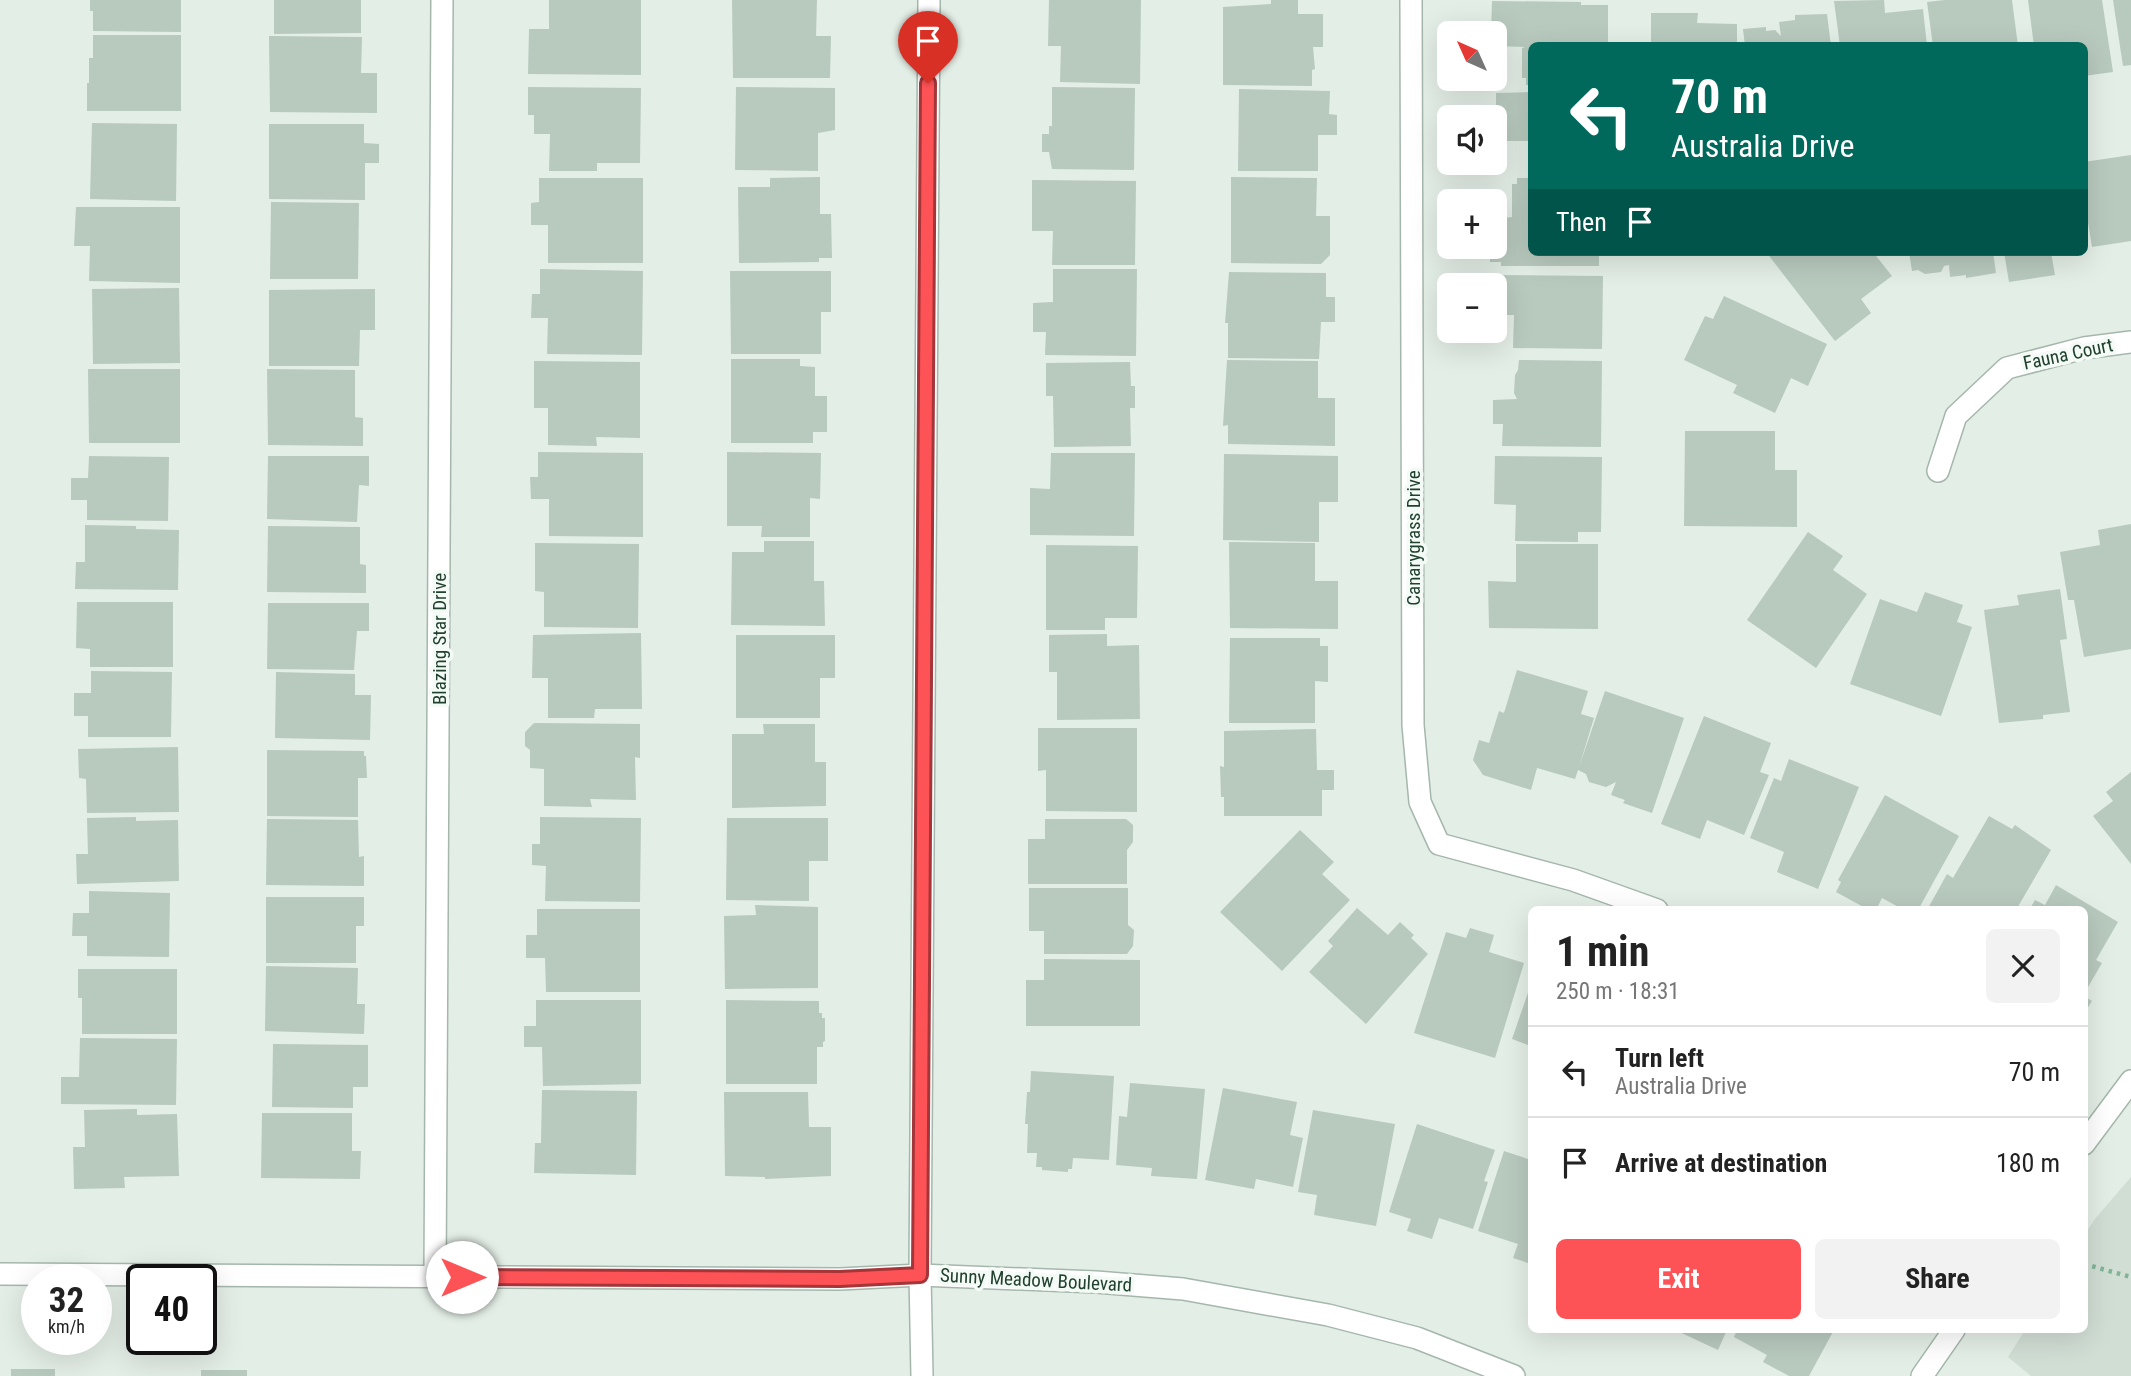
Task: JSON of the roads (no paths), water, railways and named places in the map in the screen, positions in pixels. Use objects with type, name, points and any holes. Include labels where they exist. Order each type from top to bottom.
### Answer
[{"type":"street","name":"Blazing Star Drive","points":[[435,1277],[443,0]]},
{"type":"street","points":[[922,1376],[920,1275],[929,0]]},
{"type":"street","name":"Canarygrass Drive","points":[[1411,0],[1413,725],[1420,802],[1439,844],[1573,880],[1646,906]]},
{"type":"street","name":"Fauna Court","points":[[1938,471],[1956,416],[2007,368],[2084,348],[2131,342]]},
{"type":"street","points":[[2088,1131],[2131,1081]]},
{"type":"street","name":"Sunny Meadow Boulevard","points":[[0,1274],[840,1279],[920,1275],[1096,1282],[1183,1289],[1328,1315],[1417,1338],[1514,1376]]},
{"type":"street","points":[[1922,1376],[1952,1333]]}]
